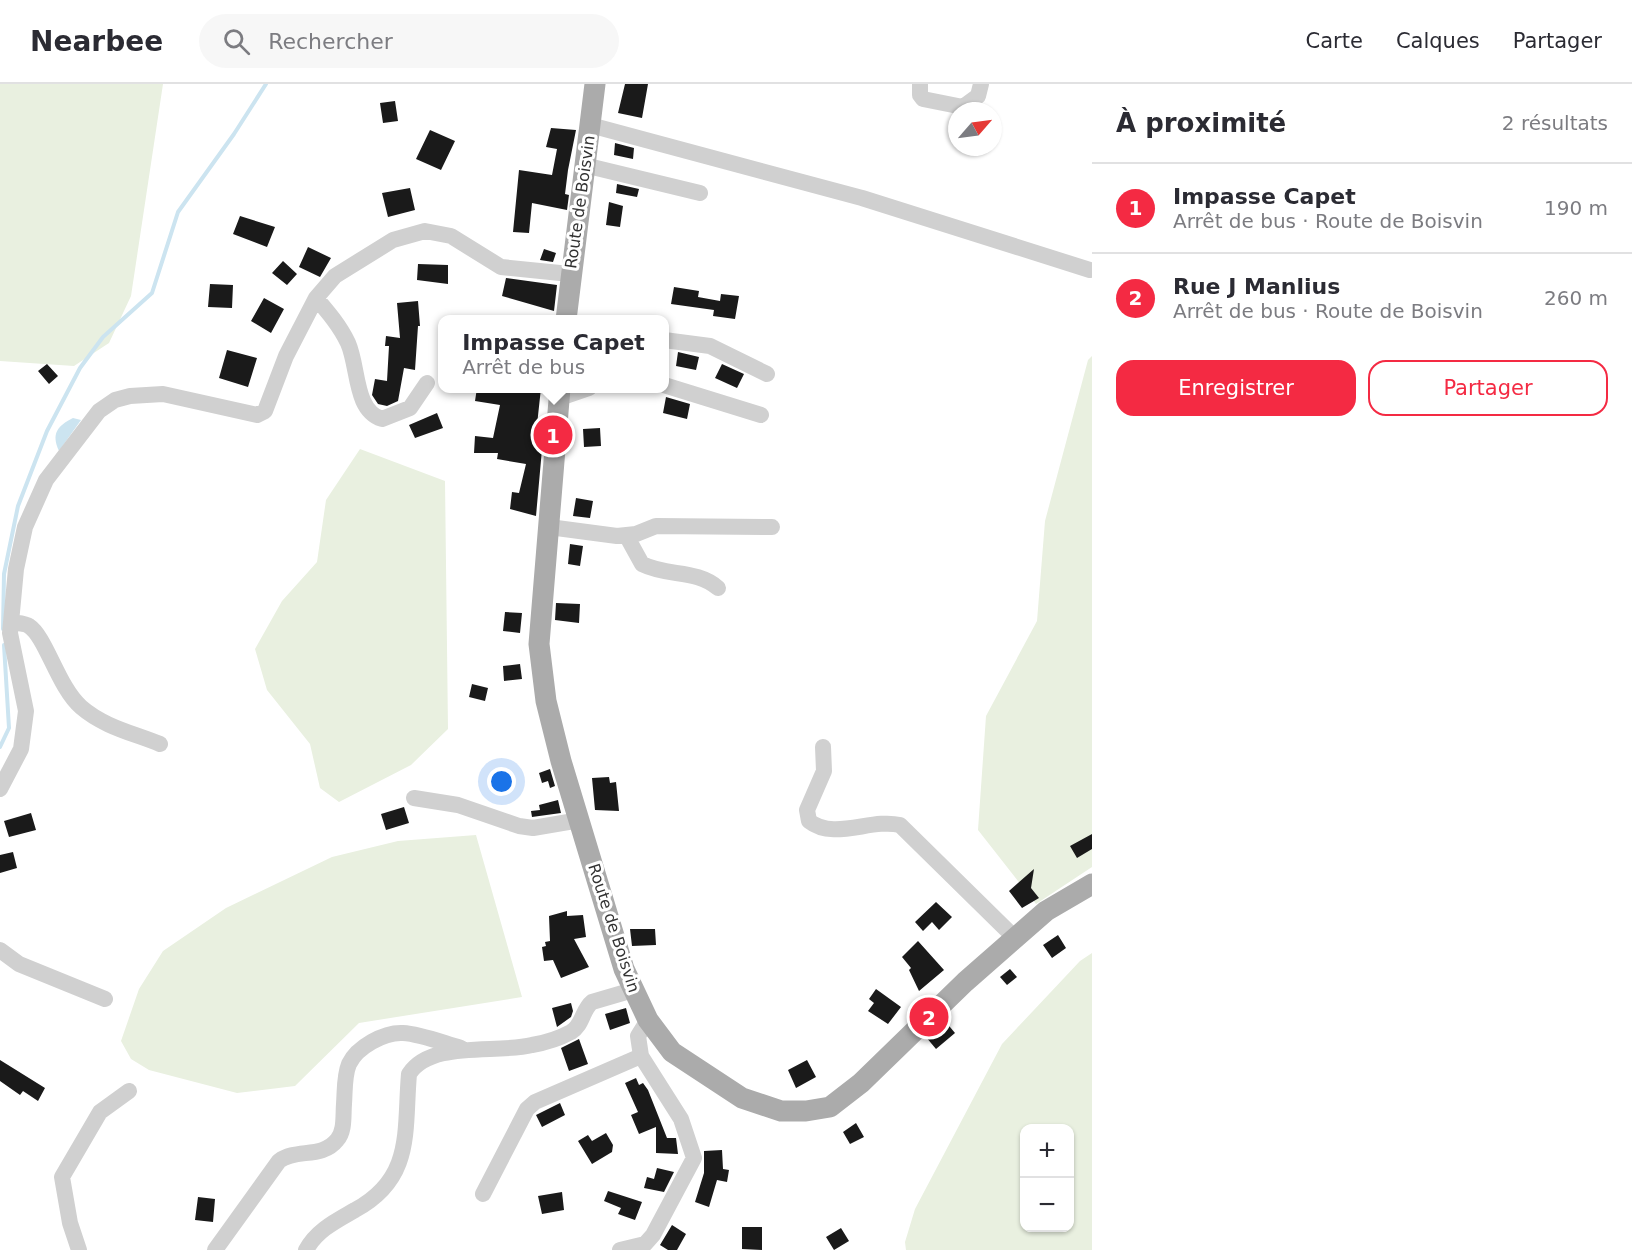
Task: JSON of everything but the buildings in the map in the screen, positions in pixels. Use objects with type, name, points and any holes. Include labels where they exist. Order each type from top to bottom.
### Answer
[{"type":"main road","name":"Route de Boisvin","points":[[566,315],[595,84]]},
{"type":"main road","name":"Route de Boisvin","points":[[560,393],[539,644],[546,701],[561,761],[621,959],[648,1020],[672,1052],[742,1098],[781,1111],[806,1112],[830,1107],[861,1083],[965,982],[1046,911],[1092,884]]},
{"type":"street","points":[[920,84],[920,95],[923,99],[963,107],[978,96],[981,84]]},
{"type":"street","points":[[590,125],[862,198],[1090,270]]},
{"type":"street","points":[[584,165],[700,193]]},
{"type":"street","points":[[0,789],[21,750],[26,711],[10,633],[7,586],[25,527],[45,480],[99,411],[115,400],[130,396],[163,394],[257,415],[269,405],[286,356],[316,298],[335,276],[393,240],[425,231],[450,236],[501,267],[570,274]]},
{"type":"street","points":[[316,298],[341,329],[349,347],[364,406],[370,416],[382,419],[410,408],[428,383]]},
{"type":"street","points":[[669,341],[710,346],[767,374]]},
{"type":"street","points":[[669,387],[761,415]]},
{"type":"street","points":[[549,527],[626,535],[656,526],[772,527]]},
{"type":"street","points":[[626,535],[642,564],[661,570],[698,575],[718,588]]},
{"type":"street","points":[[11,622],[28,626],[39,638],[65,690],[82,708],[116,729],[160,744]]},
{"type":"street","points":[[823,747],[824,771],[807,810],[809,821],[817,828],[830,829],[889,823],[900,825],[1015,938]]},
{"type":"street","points":[[414,798],[458,805],[519,826],[533,828],[580,820]]},
{"type":"street","points":[[0,950],[19,964],[105,999]]},
{"type":"street","points":[[306,1250],[311,1240],[326,1226],[372,1201],[384,1188],[402,1156],[407,1136],[409,1074],[414,1065],[429,1057],[531,1046],[567,1034],[578,1026],[587,1006],[592,1002],[633,990]]},
{"type":"street","points":[[620,1250],[649,1247],[694,1158],[681,1119],[641,1056],[638,1036],[648,1020]]},
{"type":"street","points":[[215,1250],[279,1161],[295,1154],[311,1154],[337,1141],[342,1132],[346,1072],[350,1061],[364,1047],[381,1037],[402,1033],[470,1051]]},
{"type":"street","points":[[483,1194],[527,1109],[546,1095],[641,1056]]},
{"type":"street","points":[[79,1250],[70,1223],[62,1177],[100,1113],[129,1091]]},
{"type":"green space","points":[[0,84],[163,84],[131,296],[109,343],[74,366],[0,361]]},
{"type":"green space","points":[[1092,356],[1092,867],[1036,904],[978,830],[986,716],[1037,621],[1045,521],[1088,360]]},
{"type":"green space","points":[[360,449],[445,481],[448,729],[411,765],[339,802],[320,788],[310,744],[267,690],[255,649],[282,601],[317,562],[326,500]]},
{"type":"green space","points":[[476,835],[522,997],[359,1023],[295,1086],[237,1093],[149,1070],[131,1059],[121,1041],[139,989],[163,951],[226,908],[332,857],[398,841]]},
{"type":"green space","points":[[1092,953],[1092,1250],[906,1250],[905,1242],[915,1209],[1002,1044],[1080,961]]},
{"type":"water","points":[[73,418],[81,420],[59,451],[56,440],[57,431],[59,427]]},
{"type":"waterway","points":[[3,629],[4,574],[18,506],[47,431],[80,368],[103,337],[152,293],[178,212],[234,134],[266,84]]},
{"type":"waterway","points":[[0,747],[9,728],[4,645]]},
{"type":"place","name":"Impasse Capet","points":[[553,435]]},
{"type":"place","name":"Rue J Manlius","points":[[929,1017]]}]
